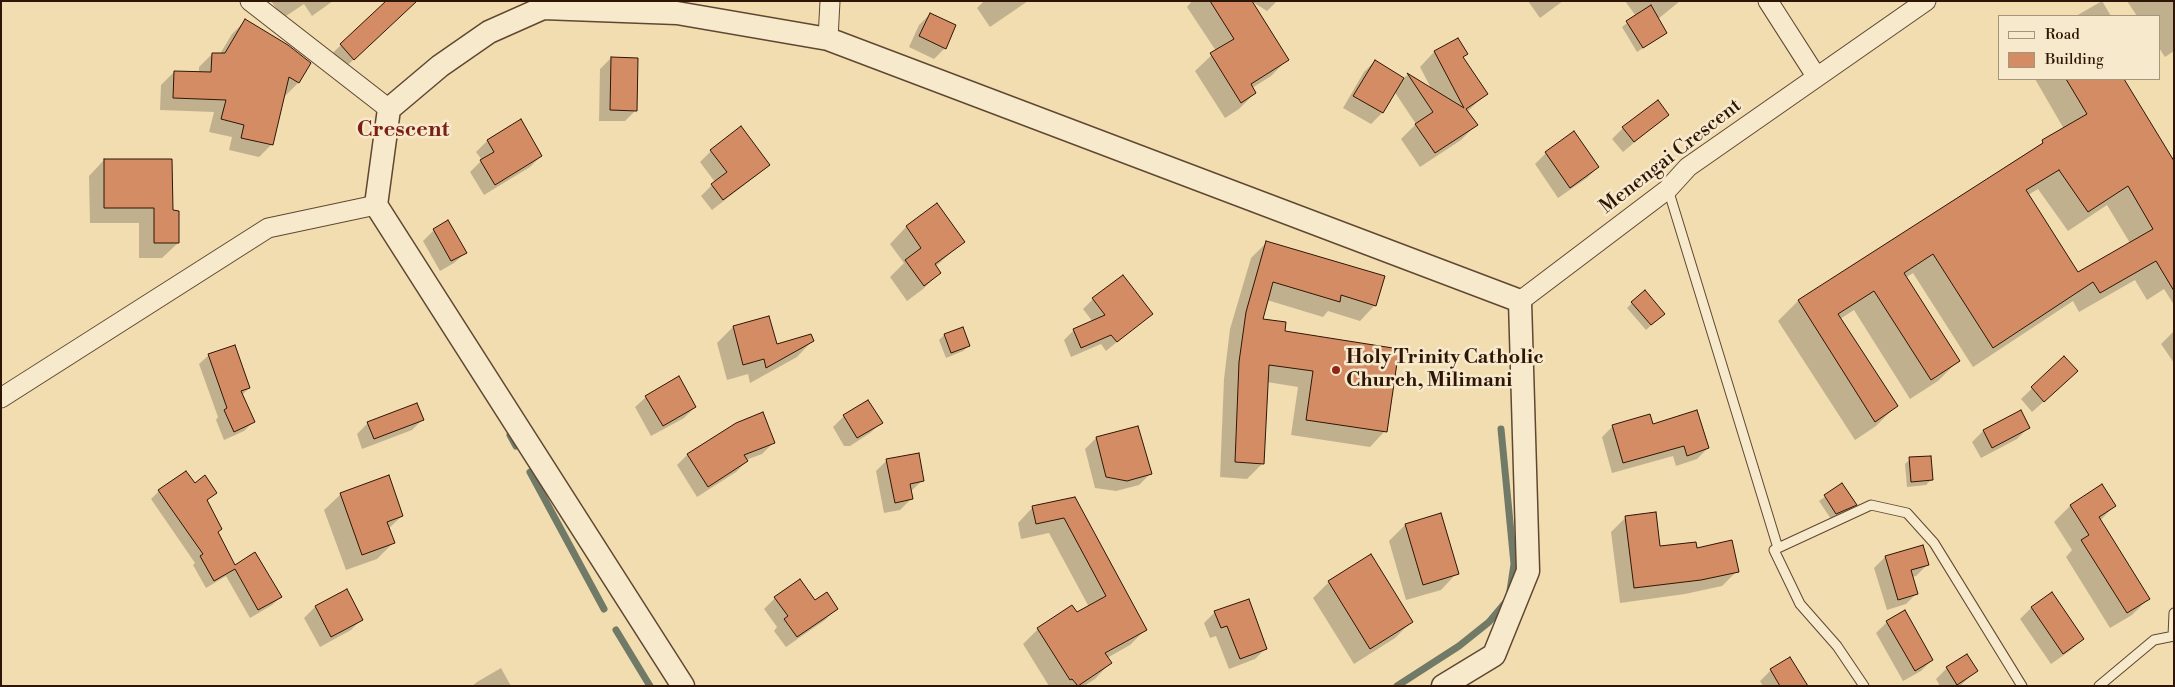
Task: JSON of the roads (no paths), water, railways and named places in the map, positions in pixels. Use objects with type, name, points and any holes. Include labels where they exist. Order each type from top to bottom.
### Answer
[{"type":"street","points":[[250,1],[389,109]]},
{"type":"street","points":[[828,39],[830,1]]},
{"type":"street","points":[[1768,1],[1816,76]]},
{"type":"street","name":"Menengai Crescent","points":[[1520,301],[1668,189],[1688,167],[1926,1]]},
{"type":"street","points":[[683,686],[376,205],[389,109],[440,66],[489,32],[543,8],[677,12],[828,39],[1520,301],[1528,571],[1494,655],[1443,686]]},
{"type":"street","points":[[1,398],[268,228],[376,205]]},
{"type":"lane","points":[[1668,189],[1778,548]]},
{"type":"lane","points":[[1864,686],[1837,646],[1800,604],[1774,550],[1871,505],[1907,513],[1934,543],[2016,673],[2022,686]]},
{"type":"lane","points":[[2098,686],[2154,640],[2173,636],[2174,613]]},
{"type":"waterway","points":[[1501,429],[1514,564],[1510,591]]},
{"type":"waterway","points":[[510,435],[516,446]]},
{"type":"waterway","points":[[530,472],[604,609]]},
{"type":"waterway","points":[[1397,686],[1459,646],[1489,622],[1505,603]]},
{"type":"waterway","points":[[616,630],[650,686]]},
{"type":"place","name":"Holy Trinity Catholic Church, Milimani","points":[[1336,370]]},
{"type":"district","name":"Crescent","points":[[403,131]]}]
